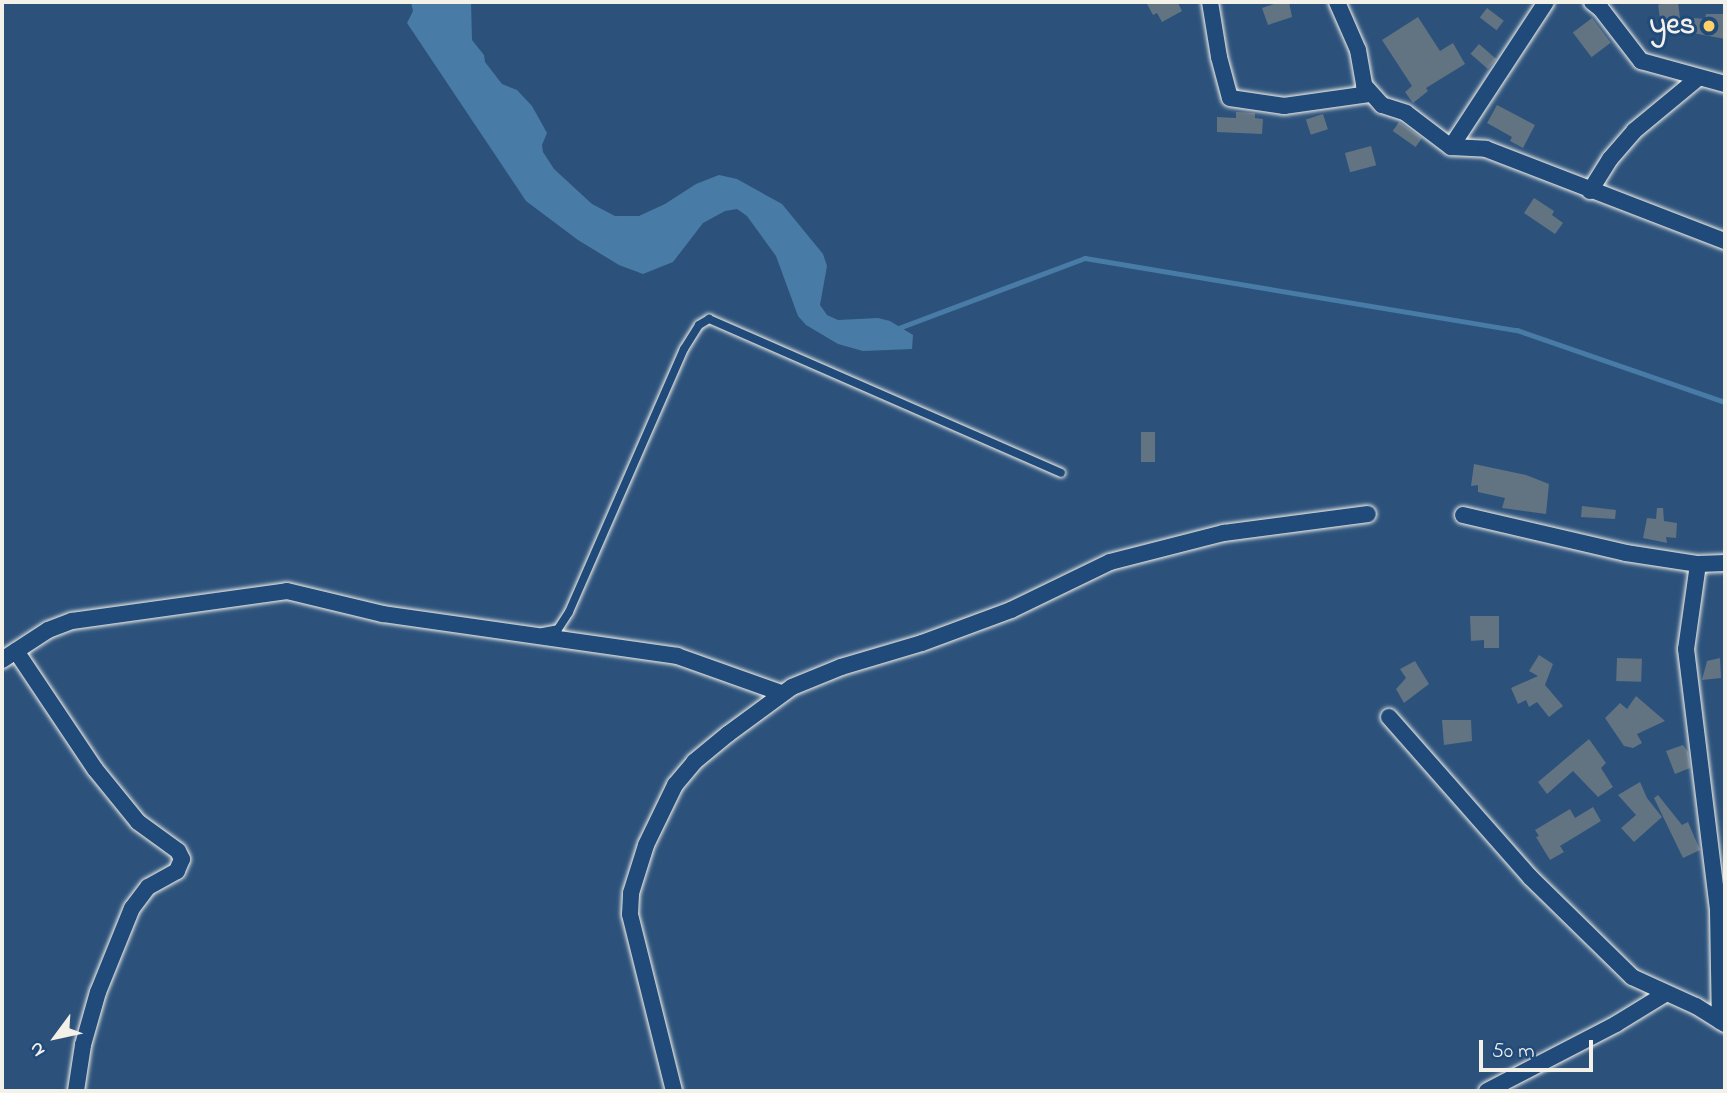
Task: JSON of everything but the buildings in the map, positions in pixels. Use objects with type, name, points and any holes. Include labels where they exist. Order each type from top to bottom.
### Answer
[{"type":"street","points":[[1210,2],[1219,57],[1230,97],[1284,106],[1369,94]]},
{"type":"street","points":[[1337,2],[1358,50],[1364,85],[1369,94],[1382,105],[1406,113],[1451,147],[1486,149],[1725,241]]},
{"type":"street","points":[[1451,147],[1546,2]]},
{"type":"street","points":[[1592,2],[1601,9],[1641,61],[1725,84]]},
{"type":"street","points":[[1590,191],[1610,159],[1634,131],[1698,78]]},
{"type":"street","points":[[674,1091],[630,914],[635,871],[675,785],[694,762],[781,693],[841,667],[922,643],[1011,610],[1110,562],[1224,533],[1368,514]]},
{"type":"street","points":[[1463,515],[1626,553],[1698,564],[1725,563]]},
{"type":"street","points":[[1389,717],[1530,877],[1632,977],[1723,1022],[1718,911],[1686,649],[1698,564]]},
{"type":"street","points":[[2,660],[48,630],[72,621],[287,591],[383,614],[677,656],[781,693]]},
{"type":"street","points":[[16,651],[95,769],[138,822],[178,851],[182,859],[177,871],[148,887],[132,908],[98,992],[83,1045],[76,1091]]},
{"type":"street","points":[[1487,1091],[1616,1024],[1665,994]]},
{"type":"lane","points":[[533,634],[558,629],[569,612],[684,349],[699,325],[709,319],[1061,472]]},
{"type":"water","points":[[411,2],[471,2],[472,40],[484,55],[485,62],[502,84],[517,90],[532,106],[547,133],[542,145],[543,152],[554,169],[592,204],[615,216],[639,216],[665,204],[696,184],[719,175],[737,179],[782,204],[823,254],[827,266],[820,305],[827,315],[838,320],[878,318],[890,321],[913,335],[912,349],[863,351],[838,344],[806,325],[798,316],[776,256],[747,216],[737,209],[725,211],[703,223],[673,262],[643,274],[619,265],[578,240],[526,201],[407,23],[413,11]]},
{"type":"waterway","points":[[896,329],[1085,258],[1517,330],[1725,402]]},
{"type":"place","name":"yes","points":[[1709,26]]}]
